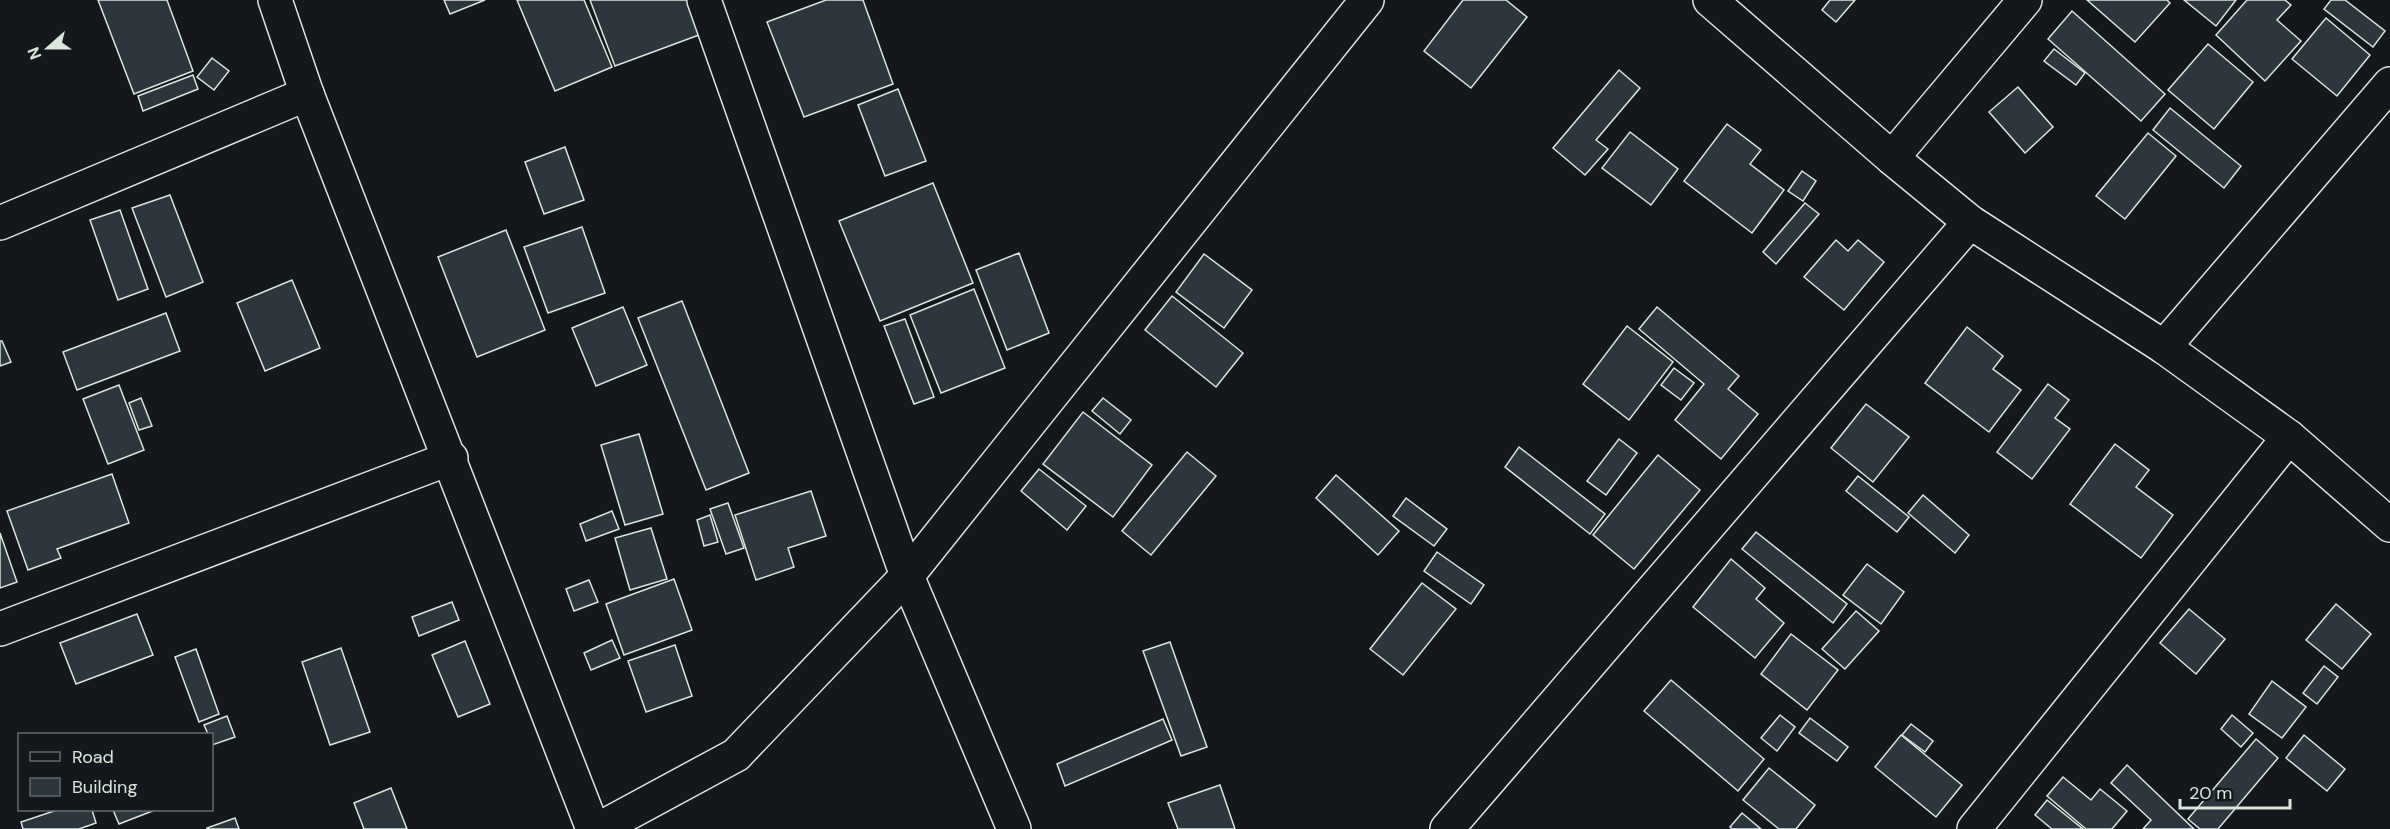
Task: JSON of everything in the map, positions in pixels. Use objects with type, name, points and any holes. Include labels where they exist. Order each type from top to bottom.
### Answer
[{"type":"street","points":[[274,0],[308,94],[593,829]]},
{"type":"street","points":[[704,0],[907,576],[1014,829]]},
{"type":"street","points":[[599,829],[736,755],[907,576],[1367,0]]},
{"type":"street","points":[[1710,0],[1892,158],[1970,222],[2164,347],[2289,437],[2390,525]]},
{"type":"street","points":[[1892,158],[2025,0]]},
{"type":"street","points":[[2164,347],[2390,84]]},
{"type":"street","points":[[0,223],[308,94]]},
{"type":"street","points":[[1447,829],[1970,222]]},
{"type":"street","points":[[1974,829],[2289,437]]},
{"type":"street","points":[[0,629],[451,458]]},
{"type":"building","points":[[98,0],[167,0],[193,71],[134,94]]},
{"type":"building","points":[[444,0],[485,0],[450,14]]},
{"type":"building","points":[[517,0],[584,0],[612,67],[555,91]]},
{"type":"building","points":[[590,0],[695,0],[707,32],[615,66]]},
{"type":"building","points":[[826,0],[863,0],[893,84],[804,117],[767,22]]},
{"type":"building","points":[[1463,0],[1506,0],[1527,17],[1471,88],[1424,51]]},
{"type":"building","points":[[1830,0],[1855,0],[1836,22],[1822,10]]},
{"type":"building","points":[[2087,0],[2167,0],[2170,3],[2135,42]]},
{"type":"building","points":[[2184,0],[2236,0],[2216,26]]},
{"type":"building","points":[[2247,0],[2285,0],[2291,5],[2277,20],[2301,41],[2265,81],[2216,35]]},
{"type":"building","points":[[2331,0],[2345,0],[2385,31],[2373,47],[2324,9]]},
{"type":"building","points":[[2072,11],[2165,94],[2141,121],[2048,39]]},
{"type":"building","points":[[2326,18],[2370,55],[2337,96],[2292,59]]},
{"type":"building","points":[[2208,44],[2253,82],[2214,129],[2168,90]]},
{"type":"building","points":[[2054,49],[2085,73],[2076,85],[2044,61]]},
{"type":"building","points":[[212,58],[229,71],[214,90],[197,77]]},
{"type":"building","points":[[1619,70],[1640,88],[1596,140],[1608,149],[1585,175],[1553,148]]},
{"type":"building","points":[[193,75],[198,89],[143,111],[138,96]]},
{"type":"building","points":[[2018,87],[2053,127],[2025,153],[1989,112]]},
{"type":"building","points":[[898,89],[926,161],[885,176],[858,105]]},
{"type":"building","points":[[2170,108],[2241,166],[2224,188],[2153,130]]},
{"type":"building","points":[[1727,124],[1761,150],[1750,164],[1784,190],[1752,233],[1684,181]]},
{"type":"building","points":[[1630,132],[1678,169],[1651,205],[1602,168]]},
{"type":"building","points":[[2148,133],[2176,156],[2125,219],[2096,196]]},
{"type":"building","points":[[565,147],[584,200],[544,214],[525,162]]},
{"type":"building","points":[[1802,171],[1816,181],[1803,201],[1788,191]]},
{"type":"building","points":[[933,183],[973,283],[880,321],[839,221]]},
{"type":"building","points":[[170,195],[203,282],[166,297],[132,208]]},
{"type":"building","points":[[1805,203],[1819,214],[1776,264],[1763,252]]},
{"type":"building","points":[[120,210],[148,289],[118,300],[90,220]]},
{"type":"building","points":[[582,227],[605,293],[548,313],[524,247]]},
{"type":"building","points":[[506,230],[545,330],[477,357],[438,257]]},
{"type":"building","points":[[1836,240],[1848,251],[1858,240],[1884,262],[1844,310],[1804,277]]},
{"type":"building","points":[[1019,253],[1049,333],[1007,350],[976,270]]},
{"type":"building","points":[[1204,254],[1252,290],[1224,328],[1176,292]]},
{"type":"building","points":[[292,280],[320,348],[265,371],[237,303]]},
{"type":"building","points":[[974,289],[1005,368],[941,393],[910,315]]},
{"type":"building","points":[[1172,296],[1243,353],[1216,387],[1145,330]]},
{"type":"building","points":[[682,301],[749,473],[706,490],[638,318]]},
{"type":"building","points":[[623,307],[647,365],[596,386],[572,328]]},
{"type":"building","points":[[1657,307],[1739,376],[1728,389],[1758,414],[1721,459],[1675,420],[1704,384],[1639,329]]},
{"type":"building","points":[[166,313],[180,351],[77,390],[63,352]]},
{"type":"building","points":[[905,319],[934,397],[914,404],[884,326]]},
{"type":"building","points":[[1627,326],[1673,362],[1629,420],[1583,384]]},
{"type":"building","points":[[1967,327],[2003,356],[1993,369],[2021,390],[1989,432],[1925,383]]},
{"type":"building","points":[[0,341],[11,362],[0,366]]},
{"type":"building","points":[[1674,368],[1694,383],[1681,400],[1661,385]]},
{"type":"building","points":[[2048,384],[2069,400],[2055,418],[2070,429],[2032,479],[1997,452]]},
{"type":"building","points":[[119,385],[144,450],[108,464],[83,399]]},
{"type":"building","points":[[141,398],[152,426],[139,430],[129,403]]},
{"type":"building","points":[[1103,398],[1131,420],[1120,434],[1092,411]]},
{"type":"building","points":[[1866,404],[1909,437],[1873,482],[1831,448]]},
{"type":"building","points":[[1083,412],[1152,465],[1113,517],[1043,464]]},
{"type":"building","points":[[639,434],[663,514],[625,525],[601,445]]},
{"type":"building","points":[[1619,439],[1637,453],[1606,495],[1587,481]]},
{"type":"building","points":[[2115,444],[2149,470],[2136,487],[2173,515],[2141,558],[2070,504]]},
{"type":"building","points":[[1519,447],[1605,514],[1590,534],[1505,467]]},
{"type":"building","points":[[1187,452],[1216,476],[1151,555],[1122,531]]},
{"type":"building","points":[[1658,455],[1700,490],[1634,569],[1593,535]]},
{"type":"building","points":[[1039,469],[1086,506],[1067,530],[1021,491]]},
{"type":"building","points":[[112,474],[129,523],[57,549],[61,558],[28,570],[7,511]]},
{"type":"building","points":[[1336,475],[1399,531],[1378,555],[1316,498]]},
{"type":"building","points":[[1858,476],[1909,517],[1897,532],[1846,491]]},
{"type":"building","points":[[811,491],[826,536],[788,548],[794,567],[756,580],[735,515]]},
{"type":"building","points":[[1923,495],[1969,535],[1955,553],[1908,513]]},
{"type":"building","points":[[1406,498],[1447,529],[1434,546],[1393,516]]},
{"type":"building","points":[[728,503],[744,548],[726,554],[710,509]]},
{"type":"building","points":[[612,511],[619,529],[586,541],[580,524]]},
{"type":"building","points":[[710,515],[718,542],[704,546],[697,520]]},
{"type":"building","points":[[651,528],[667,579],[630,590],[615,538]]},
{"type":"building","points":[[1756,532],[1847,604],[1833,623],[1742,549]]},
{"type":"building","points":[[0,533],[17,582],[0,588]]},
{"type":"building","points":[[1437,552],[1484,585],[1471,604],[1424,571]]},
{"type":"building","points":[[1731,559],[1765,588],[1756,599],[1784,623],[1755,658],[1693,607]]},
{"type":"building","points":[[1867,564],[1904,592],[1881,624],[1843,595]]},
{"type":"building","points":[[674,579],[692,630],[624,655],[606,604]]},
{"type":"building","points":[[589,580],[598,602],[574,611],[566,589]]},
{"type":"building","points":[[1422,583],[1456,609],[1403,675],[1370,649]]},
{"type":"building","points":[[452,602],[459,620],[419,636],[412,617]]},
{"type":"building","points":[[2336,604],[2371,634],[2342,669],[2306,640]]},
{"type":"building","points":[[2189,609],[2225,639],[2196,674],[2160,643]]},
{"type":"building","points":[[1856,611],[1879,631],[1845,669],[1822,649]]},
{"type":"building","points":[[137,614],[153,655],[76,684],[60,643]]},
{"type":"building","points":[[1791,634],[1838,670],[1807,710],[1761,674]]},
{"type":"building","points":[[612,640],[620,658],[591,670],[584,653]]},
{"type":"building","points":[[465,641],[490,704],[458,717],[432,655]]},
{"type":"building","points":[[1170,642],[1207,747],[1181,756],[1143,651]]},
{"type":"building","points":[[675,645],[692,696],[646,712],[628,661]]},
{"type":"building","points":[[341,648],[370,732],[330,745],[302,662]]},
{"type":"building","points":[[196,649],[219,714],[199,722],[175,657]]},
{"type":"building","points":[[2324,666],[2338,677],[2317,704],[2303,693]]},
{"type":"building","points":[[1671,680],[1764,759],[1738,791],[1644,711]]},
{"type":"building","points":[[2272,681],[2306,707],[2282,738],[2249,714]]},
{"type":"building","points":[[1780,715],[1795,727],[1777,751],[1761,738]]},
{"type":"building","points":[[2232,715],[2253,733],[2241,747],[2221,729]]},
{"type":"building","points":[[227,716],[235,737],[213,745],[213,733],[208,733],[204,725]]},
{"type":"building","points":[[1810,718],[1848,747],[1837,761],[1799,733]]},
{"type":"building","points":[[1163,719],[1172,740],[1065,786],[1057,764]]},
{"type":"building","points":[[1911,724],[1933,741],[1925,752],[1902,735]]},
{"type":"building","points":[[1901,735],[1962,785],[1936,817],[1875,767]]},
{"type":"building","points":[[2304,735],[2345,769],[2327,791],[2286,758]]},
{"type":"building","points":[[2256,739],[2278,758],[2218,829],[2200,829],[2188,819]]},
{"type":"building","points":[[2127,765],[2194,829],[2143,829],[2151,820],[2111,783]]},
{"type":"building","points":[[1769,768],[1815,805],[1796,829],[1779,829],[1743,800]]},
{"type":"building","points":[[2063,777],[2091,800],[2100,789],[2127,811],[2112,829],[2086,829],[2047,796]]},
{"type":"building","points":[[1220,785],[1235,829],[1178,829],[1168,803]]},
{"type":"building","points":[[391,788],[407,829],[364,829],[354,803]]},
{"type":"building","points":[[2047,800],[2083,829],[2052,829],[2035,815]]},
{"type":"building","points":[[54,811],[92,811],[96,823],[79,829],[23,829],[21,822]]},
{"type":"building","points":[[113,811],[152,811],[119,824]]},
{"type":"building","points":[[1742,813],[1761,829],[1732,829],[1730,827]]},
{"type":"building","points":[[235,818],[239,829],[207,829],[207,828]]}]
